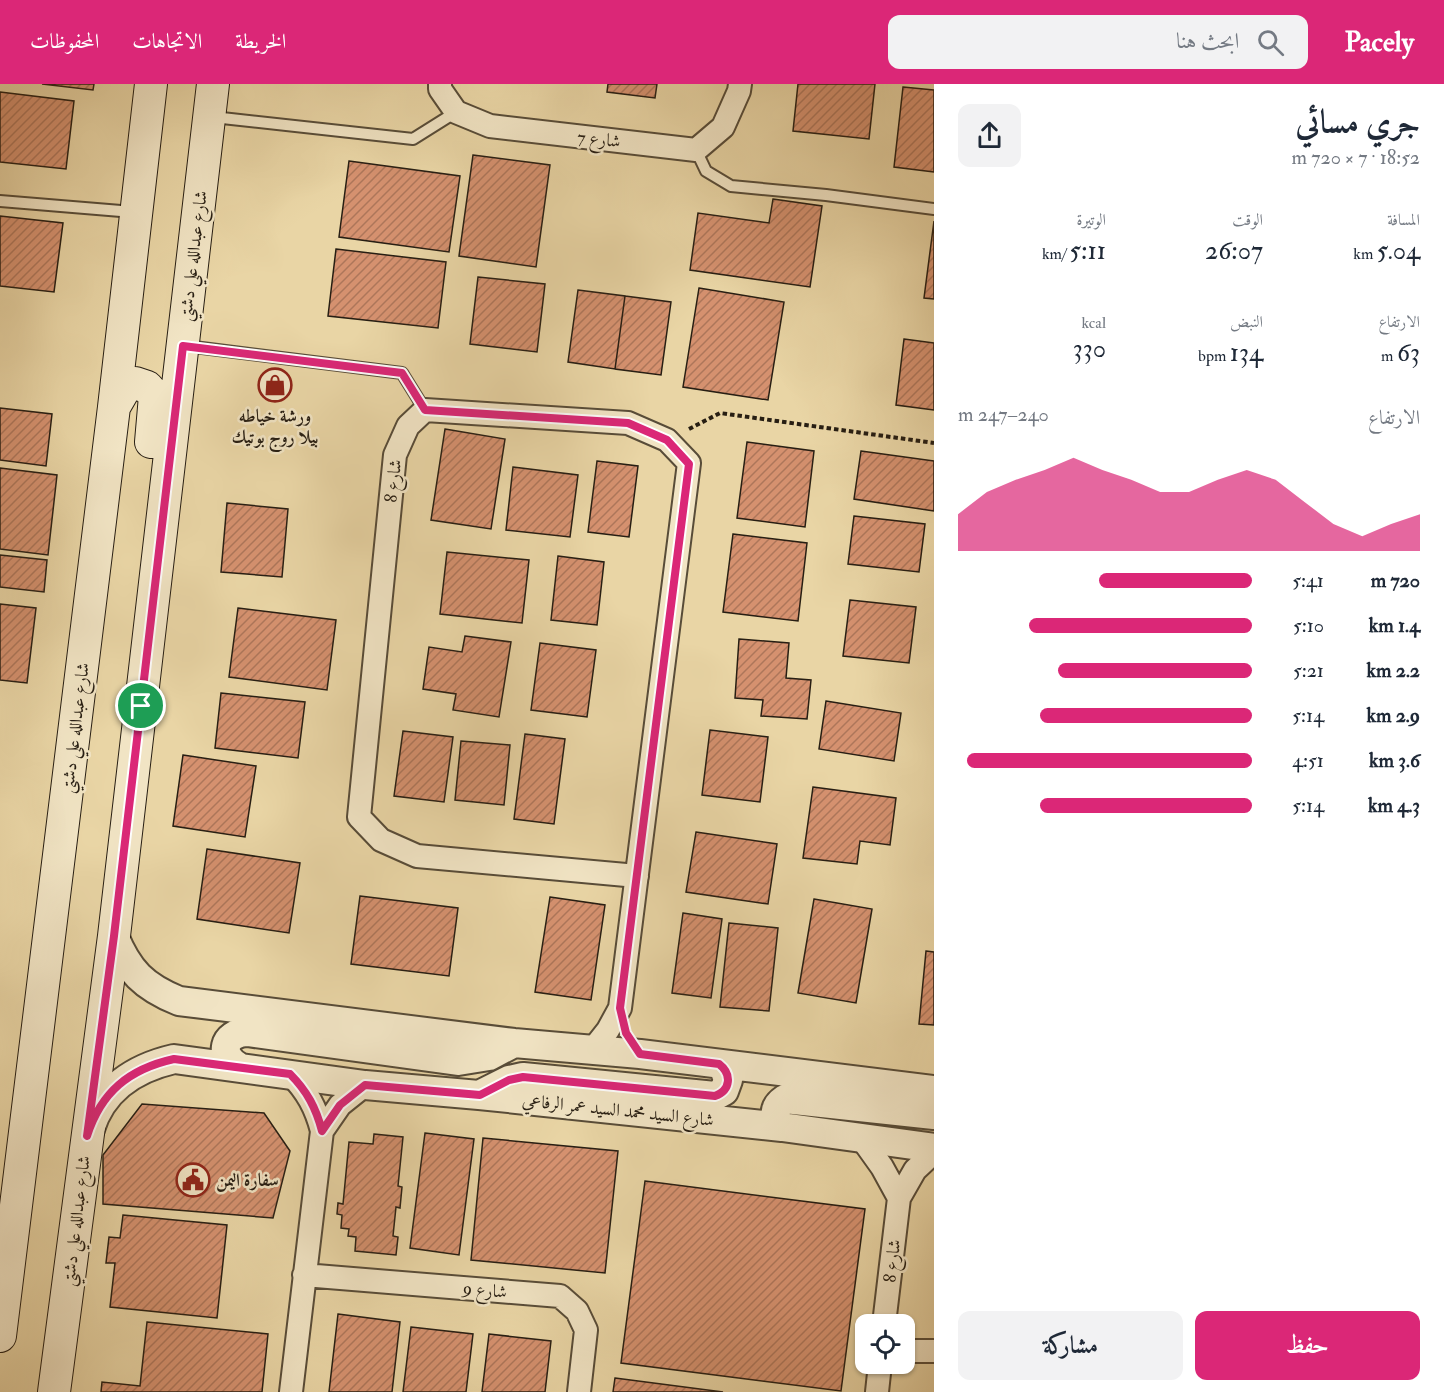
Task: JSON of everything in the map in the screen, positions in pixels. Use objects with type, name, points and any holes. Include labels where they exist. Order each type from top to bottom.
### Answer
[{"type":"main road","name":"شارع عبدالله علي دشتي","points":[[0,1336],[114,407],[151,84]]},
{"type":"main road","name":"شارع عبدالله علي دشتي","points":[[54,1392],[114,936],[213,84]]},
{"type":"main road","points":[[114,407],[125,388],[135,383],[147,387],[155,396],[134,584],[134,632],[141,706]]},
{"type":"street","points":[[441,84],[440,89],[456,112]]},
{"type":"street","points":[[696,150],[723,127],[740,84]]},
{"type":"street","name":"شارع 7","points":[[456,112],[490,126],[696,150]]},
{"type":"street","points":[[425,410],[628,423],[667,440],[689,464],[620,1008],[608,1030],[593,1049]]},
{"type":"street","name":"شارع 8","points":[[425,410],[408,426],[395,455],[359,817],[381,840],[417,856],[638,876]]},
{"type":"street","points":[[114,936],[132,970],[144,983],[161,994],[179,1001],[514,1043],[640,1054],[934,1090]]},
{"type":"street","points":[[620,1008],[626,1033],[640,1054]]},
{"type":"street","points":[[239,1067],[231,1063],[226,1055],[226,1046],[230,1038],[238,1033],[247,1032],[458,1061],[489,1056],[514,1043]]},
{"type":"street","name":"شارع السيد محمد السيد عمر الرفاعي","points":[[87,1136],[106,1098],[125,1080],[139,1070],[174,1059],[365,1085],[480,1095],[782,1128],[934,1150]]},
{"type":"street","points":[[480,1095],[509,1080],[523,1077],[715,1096],[724,1091],[728,1080],[724,1068],[719,1064]]},
{"type":"street","points":[[290,1074],[311,1100],[322,1131],[291,1392]]},
{"type":"street","points":[[322,1131],[340,1105],[365,1085]]},
{"type":"street","points":[[782,1128],[776,1121],[775,1113],[778,1104],[785,1099],[934,1115]]},
{"type":"street","points":[[862,1139],[882,1167],[899,1198]]},
{"type":"street","name":"شارع 8","points":[[885,1314],[899,1198],[915,1170],[934,1150]]},
{"type":"street","name":"شارع 9","points":[[304,1275],[560,1296],[577,1311],[586,1330],[579,1392]]},
{"type":"street","points":[[915,1351],[934,1351]]},
{"type":"street","points":[[877,1392],[879,1374]]},
{"type":"lane","points":[[209,117],[413,139],[456,112]]},
{"type":"lane","points":[[696,150],[706,171],[731,186],[934,209]]},
{"type":"lane","points":[[0,201],[137,212]]},
{"type":"lane","points":[[183,346],[402,373],[425,410]]},
{"type":"path","points":[[667,440],[720,412],[934,443]]},
{"type":"building","points":[[42,84],[94,84],[93,90]]},
{"type":"building","points":[[608,84],[657,84],[655,98],[607,92]]},
{"type":"building","points":[[798,84],[875,84],[869,139],[793,131]]},
{"type":"building","points":[[903,87],[934,90],[934,172],[894,167]]},
{"type":"building","points":[[0,92],[74,101],[66,169],[0,162]]},
{"type":"building","points":[[473,155],[550,165],[536,267],[459,256]]},
{"type":"building","points":[[349,161],[460,176],[449,252],[339,237]]},
{"type":"building","points":[[773,199],[822,206],[810,287],[690,270],[698,213],[769,223]]},
{"type":"building","points":[[0,216],[63,223],[54,292],[0,286]]},
{"type":"building","points":[[934,221],[934,299],[924,298]]},
{"type":"building","points":[[336,249],[446,262],[438,328],[328,316]]},
{"type":"building","points":[[478,277],[545,284],[537,352],[470,344]]},
{"type":"building","points":[[699,288],[784,302],[768,400],[683,387]]},
{"type":"building","points":[[578,290],[625,296],[615,369],[568,362]]},
{"type":"building","points":[[625,296],[671,302],[661,375],[615,369]]},
{"type":"building","points":[[904,339],[934,343],[934,410],[896,405]]},
{"type":"building","points":[[0,408],[52,414],[46,466],[0,460]]},
{"type":"building","points":[[445,429],[505,439],[491,529],[431,520]]},
{"type":"building","points":[[747,442],[814,451],[805,527],[737,518]]},
{"type":"building","points":[[861,451],[934,461],[934,511],[854,499]]},
{"type":"building","points":[[597,461],[638,466],[629,537],[588,532]]},
{"type":"building","points":[[513,467],[578,475],[570,537],[506,530]]},
{"type":"building","points":[[0,468],[57,475],[48,555],[0,549]]},
{"type":"building","points":[[227,503],[288,509],[282,577],[221,572]]},
{"type":"building","points":[[854,516],[925,524],[919,572],[848,564]]},
{"type":"building","points":[[733,534],[807,543],[798,621],[723,612]]},
{"type":"building","points":[[447,552],[529,560],[522,623],[440,614]]},
{"type":"building","points":[[0,555],[47,560],[44,592],[0,587]]},
{"type":"building","points":[[558,556],[604,562],[597,625],[551,620]]},
{"type":"building","points":[[850,600],[916,607],[909,663],[843,656]]},
{"type":"building","points":[[0,604],[36,608],[27,683],[0,680]]},
{"type":"building","points":[[238,608],[336,620],[327,690],[229,677]]},
{"type":"building","points":[[465,636],[511,642],[499,717],[453,710],[456,694],[423,689],[429,647],[462,652]]},
{"type":"building","points":[[739,639],[789,643],[786,678],[811,680],[807,719],[761,716],[763,700],[735,698]]},
{"type":"building","points":[[540,643],[596,650],[587,717],[531,710]]},
{"type":"building","points":[[221,693],[305,702],[298,758],[215,748]]},
{"type":"building","points":[[826,701],[901,713],[894,761],[819,749]]},
{"type":"building","points":[[710,730],[768,737],[760,802],[702,795]]},
{"type":"building","points":[[403,731],[453,737],[444,802],[394,796]]},
{"type":"building","points":[[525,734],[565,739],[554,824],[514,819]]},
{"type":"building","points":[[461,741],[510,745],[504,805],[455,800]]},
{"type":"building","points":[[183,755],[256,766],[245,837],[173,826]]},
{"type":"building","points":[[813,787],[896,798],[890,845],[860,841],[857,864],[803,858]]},
{"type":"building","points":[[696,832],[777,844],[768,904],[686,892]]},
{"type":"building","points":[[207,849],[300,863],[289,933],[197,919]]},
{"type":"building","points":[[360,896],[458,908],[449,976],[351,964]]},
{"type":"building","points":[[550,897],[605,905],[591,1000],[535,992]]},
{"type":"building","points":[[814,899],[872,909],[856,1003],[798,993]]},
{"type":"building","points":[[683,913],[722,919],[711,998],[672,993]]},
{"type":"building","points":[[729,923],[778,928],[769,1011],[720,1007]]},
{"type":"building","points":[[926,951],[934,952],[934,1025],[919,1024]]},
{"type":"building","name":"سفارة اليمن","points":[[142,1104],[264,1113],[290,1151],[273,1218],[103,1204],[103,1155]]},
{"type":"building","points":[[425,1133],[474,1139],[459,1255],[410,1248]]},
{"type":"building","points":[[374,1134],[403,1137],[398,1186],[402,1187],[400,1208],[396,1207],[393,1236],[398,1237],[396,1255],[355,1251],[356,1237],[348,1236],[349,1229],[341,1228],[342,1215],[337,1214],[338,1203],[343,1204],[349,1142],[373,1144]]},
{"type":"building","points":[[483,1138],[618,1151],[605,1273],[471,1260]]},
{"type":"building","points":[[645,1181],[865,1209],[841,1391],[621,1363]]},
{"type":"building","points":[[123,1215],[227,1225],[217,1318],[110,1307],[115,1263],[106,1263],[109,1237],[120,1238]]},
{"type":"building","points":[[338,1314],[400,1322],[392,1392],[329,1392]]},
{"type":"building","points":[[147,1322],[268,1334],[262,1392],[101,1392],[102,1382],[140,1386]]},
{"type":"building","points":[[411,1327],[473,1334],[466,1392],[403,1392]]},
{"type":"building","points":[[489,1334],[551,1341],[545,1392],[482,1392]]},
{"type":"building","points":[[615,1378],[723,1392],[613,1392]]},
{"type":"place","name":"ورشة خياطه بيلا روج بوتيك","points":[[275,385]]},
{"type":"place","name":"سفارة اليمن","points":[[193,1180]]},
{"type":"route","points":[[183,346],[402,373],[425,410],[628,423],[667,440],[689,464],[620,1008],[626,1033],[640,1054],[719,1064],[727,1074],[727,1086],[724,1091],[715,1096],[523,1077],[509,1080],[480,1095],[365,1085],[340,1105],[322,1131],[311,1100],[290,1074],[174,1059],[139,1070],[112,1091],[101,1105],[87,1136],[114,936],[141,706],[183,346]]}]
